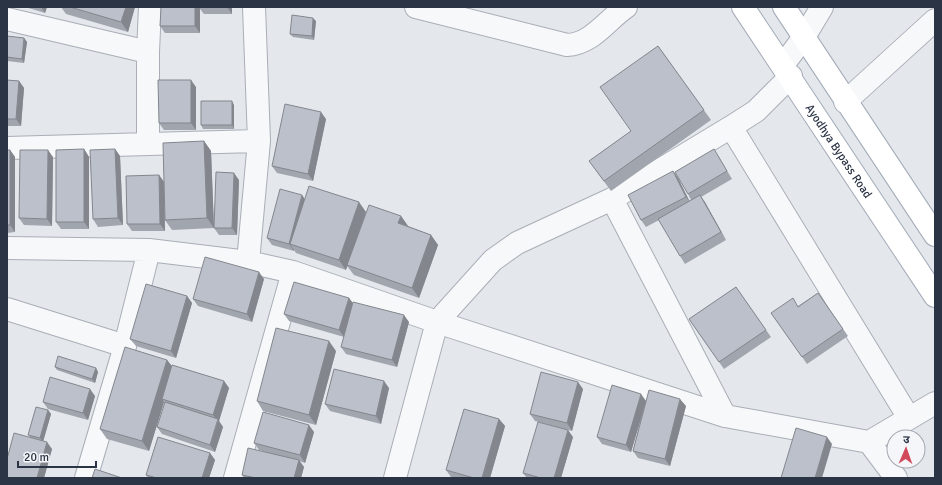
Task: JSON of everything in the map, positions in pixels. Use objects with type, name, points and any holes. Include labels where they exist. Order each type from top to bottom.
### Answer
[{"type":"main road","name":"Ayodhya Bypass Road","points":[[743,7],[787,71],[935,296]]},
{"type":"main road","points":[[784,7],[845,102],[935,235]]},
{"type":"street","points":[[148,144],[148,52],[150,7]]},
{"type":"street","points":[[248,262],[258,141],[254,7]]},
{"type":"street","points":[[416,7],[567,45],[578,45],[588,39],[618,9]]},
{"type":"street","points":[[398,477],[436,322],[493,260],[517,243],[612,199],[756,111],[787,71],[804,37],[822,7]]},
{"type":"street","points":[[7,19],[148,52]]},
{"type":"street","points":[[845,102],[930,32]]},
{"type":"street","points":[[732,127],[909,418]]},
{"type":"street","points":[[7,148],[258,141]]},
{"type":"street","points":[[612,199],[725,416]]},
{"type":"street","points":[[7,248],[149,250],[248,262],[293,272],[436,322],[725,416],[869,442],[935,403]]},
{"type":"street","points":[[86,478],[125,346],[149,250]]},
{"type":"street","points":[[235,478],[293,272]]},
{"type":"street","points":[[7,309],[125,346]]},
{"type":"street","points":[[869,442],[896,478]]},
{"type":"building","points":[[70,7],[126,7],[121,22]]},
{"type":"building","points":[[161,7],[195,7],[195,26],[160,26]]},
{"type":"building","points":[[292,15],[313,18],[312,36],[290,34]]},
{"type":"building","points":[[7,36],[24,38],[22,59],[7,57]]},
{"type":"building","points":[[658,46],[704,110],[604,181],[589,161],[631,131],[600,87]]},
{"type":"building","points":[[7,80],[19,81],[16,119],[7,119]]},
{"type":"building","points":[[158,80],[191,80],[191,123],[159,123]]},
{"type":"building","points":[[201,101],[232,101],[232,125],[201,125]]},
{"type":"building","points":[[285,104],[321,112],[308,174],[272,166]]},
{"type":"building","points":[[204,141],[207,218],[165,220],[163,143]]},
{"type":"building","points":[[84,149],[84,222],[56,222],[56,150]]},
{"type":"building","points":[[115,149],[118,218],[93,219],[90,150]]},
{"type":"building","points":[[714,149],[727,171],[688,194],[675,172]]},
{"type":"building","points":[[7,150],[10,150],[10,225],[7,225]]},
{"type":"building","points":[[20,150],[48,150],[47,219],[19,218]]},
{"type":"building","points":[[673,171],[686,197],[641,220],[628,195]]},
{"type":"building","points":[[216,172],[234,173],[232,228],[214,228]]},
{"type":"building","points":[[159,175],[160,224],[127,224],[126,176]]},
{"type":"building","points":[[309,186],[359,202],[339,260],[290,244]]},
{"type":"building","points":[[280,189],[302,195],[289,244],[267,238]]},
{"type":"building","points":[[700,195],[721,232],[680,256],[658,219]]},
{"type":"building","points":[[369,205],[401,216],[398,223],[431,235],[412,288],[347,265]]},
{"type":"building","points":[[205,257],[259,272],[247,314],[193,299]]},
{"type":"building","points":[[294,282],[349,298],[339,330],[284,314]]},
{"type":"building","points":[[146,284],[187,296],[171,351],[130,339]]},
{"type":"building","points":[[736,287],[766,330],[719,362],[689,319]]},
{"type":"building","points":[[818,293],[843,329],[802,357],[771,313],[793,298],[798,307]]},
{"type":"building","points":[[353,302],[404,315],[392,360],[341,347]]},
{"type":"building","points":[[276,328],[329,341],[309,415],[257,401]]},
{"type":"building","points":[[125,347],[167,360],[142,441],[100,429]]},
{"type":"building","points":[[58,356],[96,368],[92,379],[55,367]]},
{"type":"building","points":[[172,365],[224,381],[213,415],[162,399]]},
{"type":"building","points":[[334,369],[384,381],[376,416],[325,404]]},
{"type":"building","points":[[541,372],[578,382],[567,423],[530,414]]},
{"type":"building","points":[[50,377],[90,389],[83,413],[43,402]]},
{"type":"building","points":[[612,385],[641,394],[626,445],[597,437]]},
{"type":"building","points":[[649,390],[680,399],[665,459],[633,451]]},
{"type":"building","points":[[165,402],[218,419],[210,445],[157,427]]},
{"type":"building","points":[[36,407],[48,410],[40,438],[28,435]]},
{"type":"building","points":[[464,409],[499,419],[482,478],[474,478],[446,470]]},
{"type":"building","points":[[263,412],[309,425],[300,455],[254,443]]},
{"type":"building","points":[[538,422],[568,430],[554,478],[541,478],[523,473]]},
{"type":"building","points":[[796,428],[827,437],[815,478],[781,478]]},
{"type":"building","points":[[14,433],[47,442],[37,478],[7,478],[7,459]]},
{"type":"building","points":[[158,437],[210,453],[202,478],[157,478],[146,475]]},
{"type":"building","points":[[248,448],[299,460],[294,478],[256,478],[242,475]]},
{"type":"building","points":[[95,469],[122,478],[92,478]]}]
